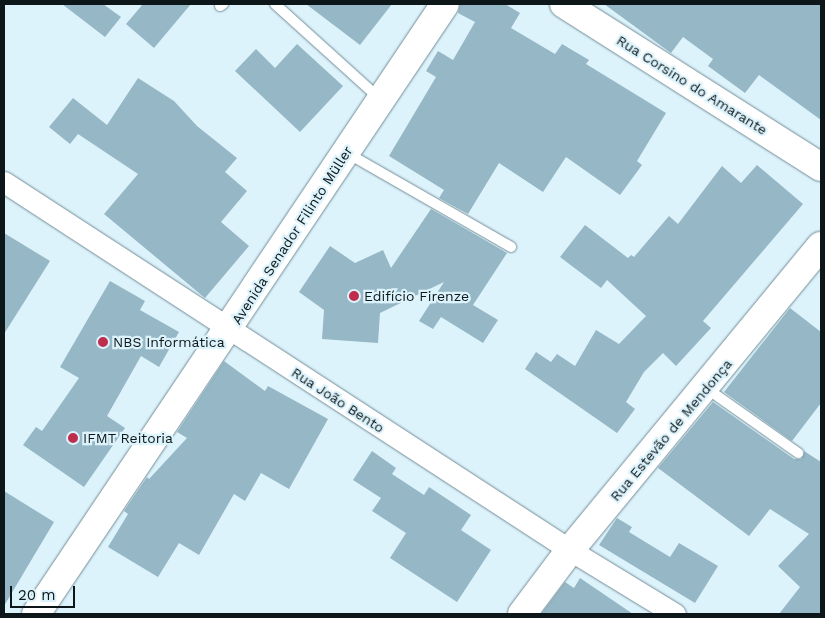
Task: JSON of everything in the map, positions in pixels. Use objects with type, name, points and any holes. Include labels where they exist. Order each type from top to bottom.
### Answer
[{"type":"street","name":"Avenida Senador Filinto Müller","points":[[36,614],[229,330],[445,4]]},
{"type":"street","name":"Rua Corsino do Amarante","points":[[564,4],[821,167]]},
{"type":"street","name":"Rua João Bento","points":[[4,182],[570,550],[675,614]]},
{"type":"street","name":"Rua Estevão de Mendonça","points":[[522,614],[570,550],[706,388],[821,246]]},
{"type":"lane","points":[[275,4],[381,100]]},
{"type":"lane","points":[[347,152],[511,246]]},
{"type":"lane","points":[[706,388],[798,453]]},
{"type":"building","points":[[62,4],[103,4],[121,17],[105,37]]},
{"type":"building","points":[[143,4],[191,4],[154,48],[126,24]]},
{"type":"building","points":[[306,4],[392,4],[360,45]]},
{"type":"building","points":[[460,4],[505,4],[520,13],[511,28],[555,54],[562,44],[589,60],[586,64],[666,113],[637,161],[642,165],[620,195],[566,157],[543,192],[499,163],[468,214],[439,198],[444,190],[389,156],[436,77],[426,71],[438,51],[453,60],[475,22],[458,13]]},
{"type":"building","points":[[604,4],[821,4],[821,120],[759,75],[745,93],[708,66],[713,59],[683,37],[671,53]]},
{"type":"building","points":[[297,44],[343,86],[300,132],[235,71],[256,49],[275,68]]},
{"type":"building","points":[[138,78],[174,101],[197,126],[237,158],[225,172],[247,191],[221,222],[249,246],[205,298],[104,214],[138,174],[78,134],[70,144],[49,127],[73,98],[107,125]]},
{"type":"building","points":[[757,165],[803,204],[703,321],[711,328],[676,366],[663,353],[644,372],[626,402],[635,409],[617,433],[525,369],[536,352],[551,362],[557,354],[575,366],[596,330],[619,344],[646,316],[607,280],[601,288],[560,257],[585,225],[628,258],[631,255],[634,257],[669,216],[678,224],[722,166],[741,183]]},
{"type":"building","points":[[431,209],[507,253],[473,305],[498,320],[483,343],[441,317],[433,329],[419,321],[444,282],[380,313],[378,343],[322,339],[324,310],[299,292],[330,246],[355,263],[383,250],[391,268]]},
{"type":"building","points":[[4,233],[50,261],[4,334]]},
{"type":"building","points":[[110,281],[145,301],[140,310],[179,332],[159,367],[141,356],[107,416],[125,428],[84,487],[23,445],[36,427],[42,431],[79,378],[60,367]]},
{"type":"building","points":[[790,308],[821,332],[821,403],[792,441],[724,392]]},
{"type":"building","points":[[224,361],[265,391],[268,386],[328,419],[289,489],[261,473],[245,501],[234,494],[199,555],[179,543],[158,577],[108,547],[128,514],[124,511],[147,477],[149,479],[187,438],[177,432]]},
{"type":"building","points":[[713,402],[794,459],[801,459],[804,451],[821,462],[821,614],[779,614],[800,587],[778,566],[809,534],[770,509],[749,536],[658,468]]},
{"type":"building","points":[[372,451],[396,468],[392,474],[424,495],[429,487],[471,515],[461,530],[491,550],[457,602],[390,558],[406,533],[372,511],[381,498],[353,480]]},
{"type":"building","points":[[4,491],[54,522],[4,606]]},
{"type":"building","points":[[617,518],[632,527],[629,532],[670,557],[679,543],[718,566],[695,603],[599,545]]},
{"type":"building","points":[[580,578],[633,614],[541,614],[565,582],[574,588]]},
{"type":"place","name":"Edifício Firenze","points":[[354,296]]},
{"type":"place","name":"NBS Informática","points":[[103,342]]},
{"type":"place","name":"IFMT Reitoria","points":[[73,438]]}]
